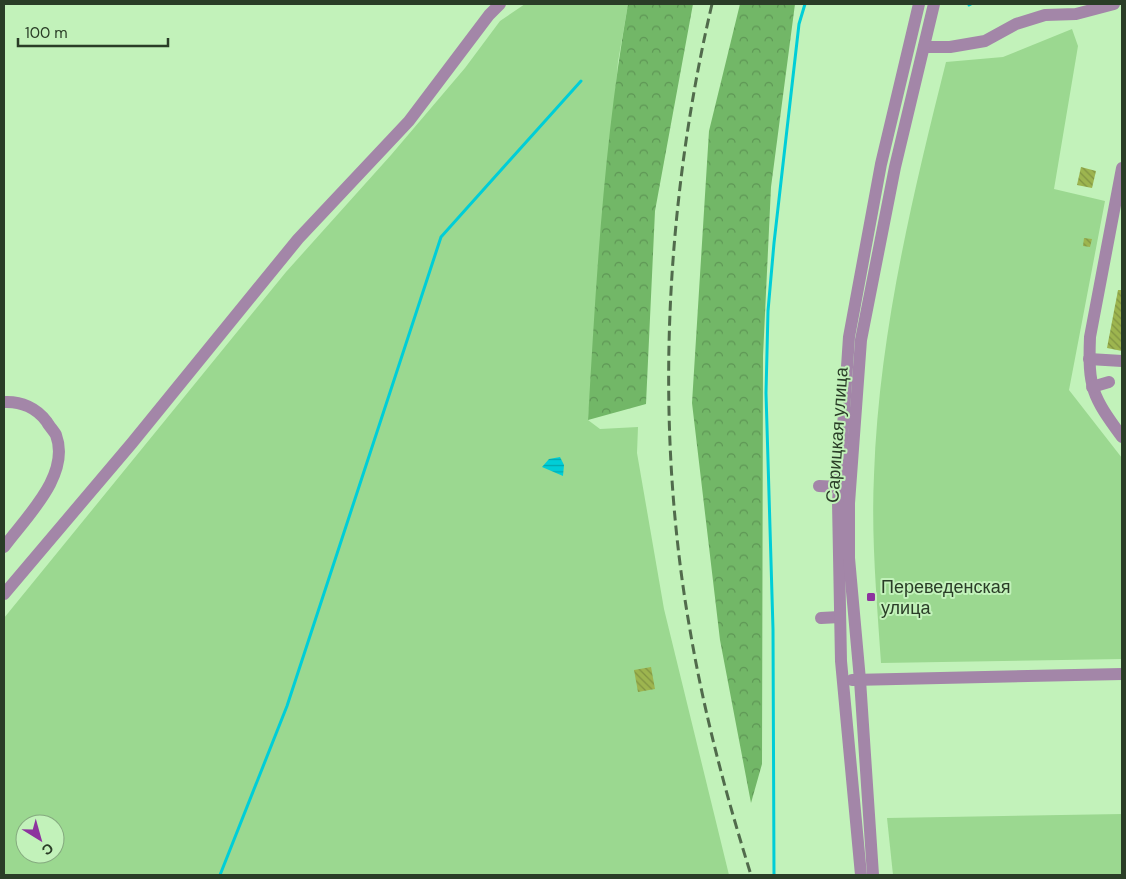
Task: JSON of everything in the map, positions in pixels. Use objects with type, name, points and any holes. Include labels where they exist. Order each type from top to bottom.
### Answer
[{"type":"street","points":[[4,594],[132,443],[286,253],[409,121],[489,15],[500,4]]},
{"type":"street","name":"Сарицкая улица","points":[[861,875],[843,680],[840,618],[839,487],[849,337],[881,164],[920,4]]},
{"type":"street","name":"Сарицкая улица","points":[[873,875],[860,680],[849,558],[849,503],[861,340],[895,167],[934,4]]},
{"type":"street","points":[[924,47],[950,48],[985,41],[1016,24],[1045,15],[1076,14],[1114,4]]},
{"type":"street","points":[[1122,168],[1118,219],[1090,337],[1089,359],[1091,383],[1100,407],[1122,437]]},
{"type":"street","points":[[1089,359],[1122,361]]},
{"type":"street","points":[[1091,383],[1108,378]]},
{"type":"street","points":[[4,402],[16,401],[40,413],[56,435],[59,462],[48,486],[4,547]]},
{"type":"street","points":[[819,486],[839,487]]},
{"type":"street","points":[[821,618],[840,618]]},
{"type":"street","points":[[843,680],[1122,674]]},
{"type":"green space","points":[[525,4],[628,4],[618,62],[588,420],[600,429],[638,427],[637,453],[664,609],[729,875],[4,875],[4,618],[286,272],[391,155],[465,68],[500,21]]},
{"type":"green space","points":[[628,4],[693,4],[655,211],[646,404],[588,420],[607,159]]},
{"type":"green space","points":[[740,4],[795,4],[771,187],[763,356],[762,764],[751,803],[720,640],[692,403],[709,131]]},
{"type":"green space","points":[[1072,29],[1078,46],[1054,189],[1105,201],[1069,390],[1122,458],[1122,659],[881,663],[873,522],[877,422],[890,318],[899,267],[921,164],[946,62],[1003,57]]},
{"type":"green space","points":[[1122,814],[1122,875],[893,875],[887,818]]},
{"type":"water","points":[[560,457],[564,465],[563,476],[542,467],[549,459]]},
{"type":"building","points":[[1081,167],[1096,171],[1092,188],[1077,185]]},
{"type":"building","points":[[1084,238],[1092,239],[1090,247],[1083,246]]},
{"type":"building","points":[[1118,290],[1122,290],[1122,351],[1107,348]]},
{"type":"building","points":[[651,667],[655,689],[638,692],[634,670]]},
{"type":"waterway","points":[[774,875],[773,629],[766,393],[768,311],[799,24],[805,4]]},
{"type":"waterway","points":[[220,875],[287,706],[441,237],[581,81]]},
{"type":"railway","points":[[712,4],[696,80],[684,158],[675,237],[670,316],[669,395],[672,474],[679,553],[690,630],[702,692],[716,754],[751,875]]},
{"type":"place","name":"Переведенская улица","points":[[871,597]]}]
